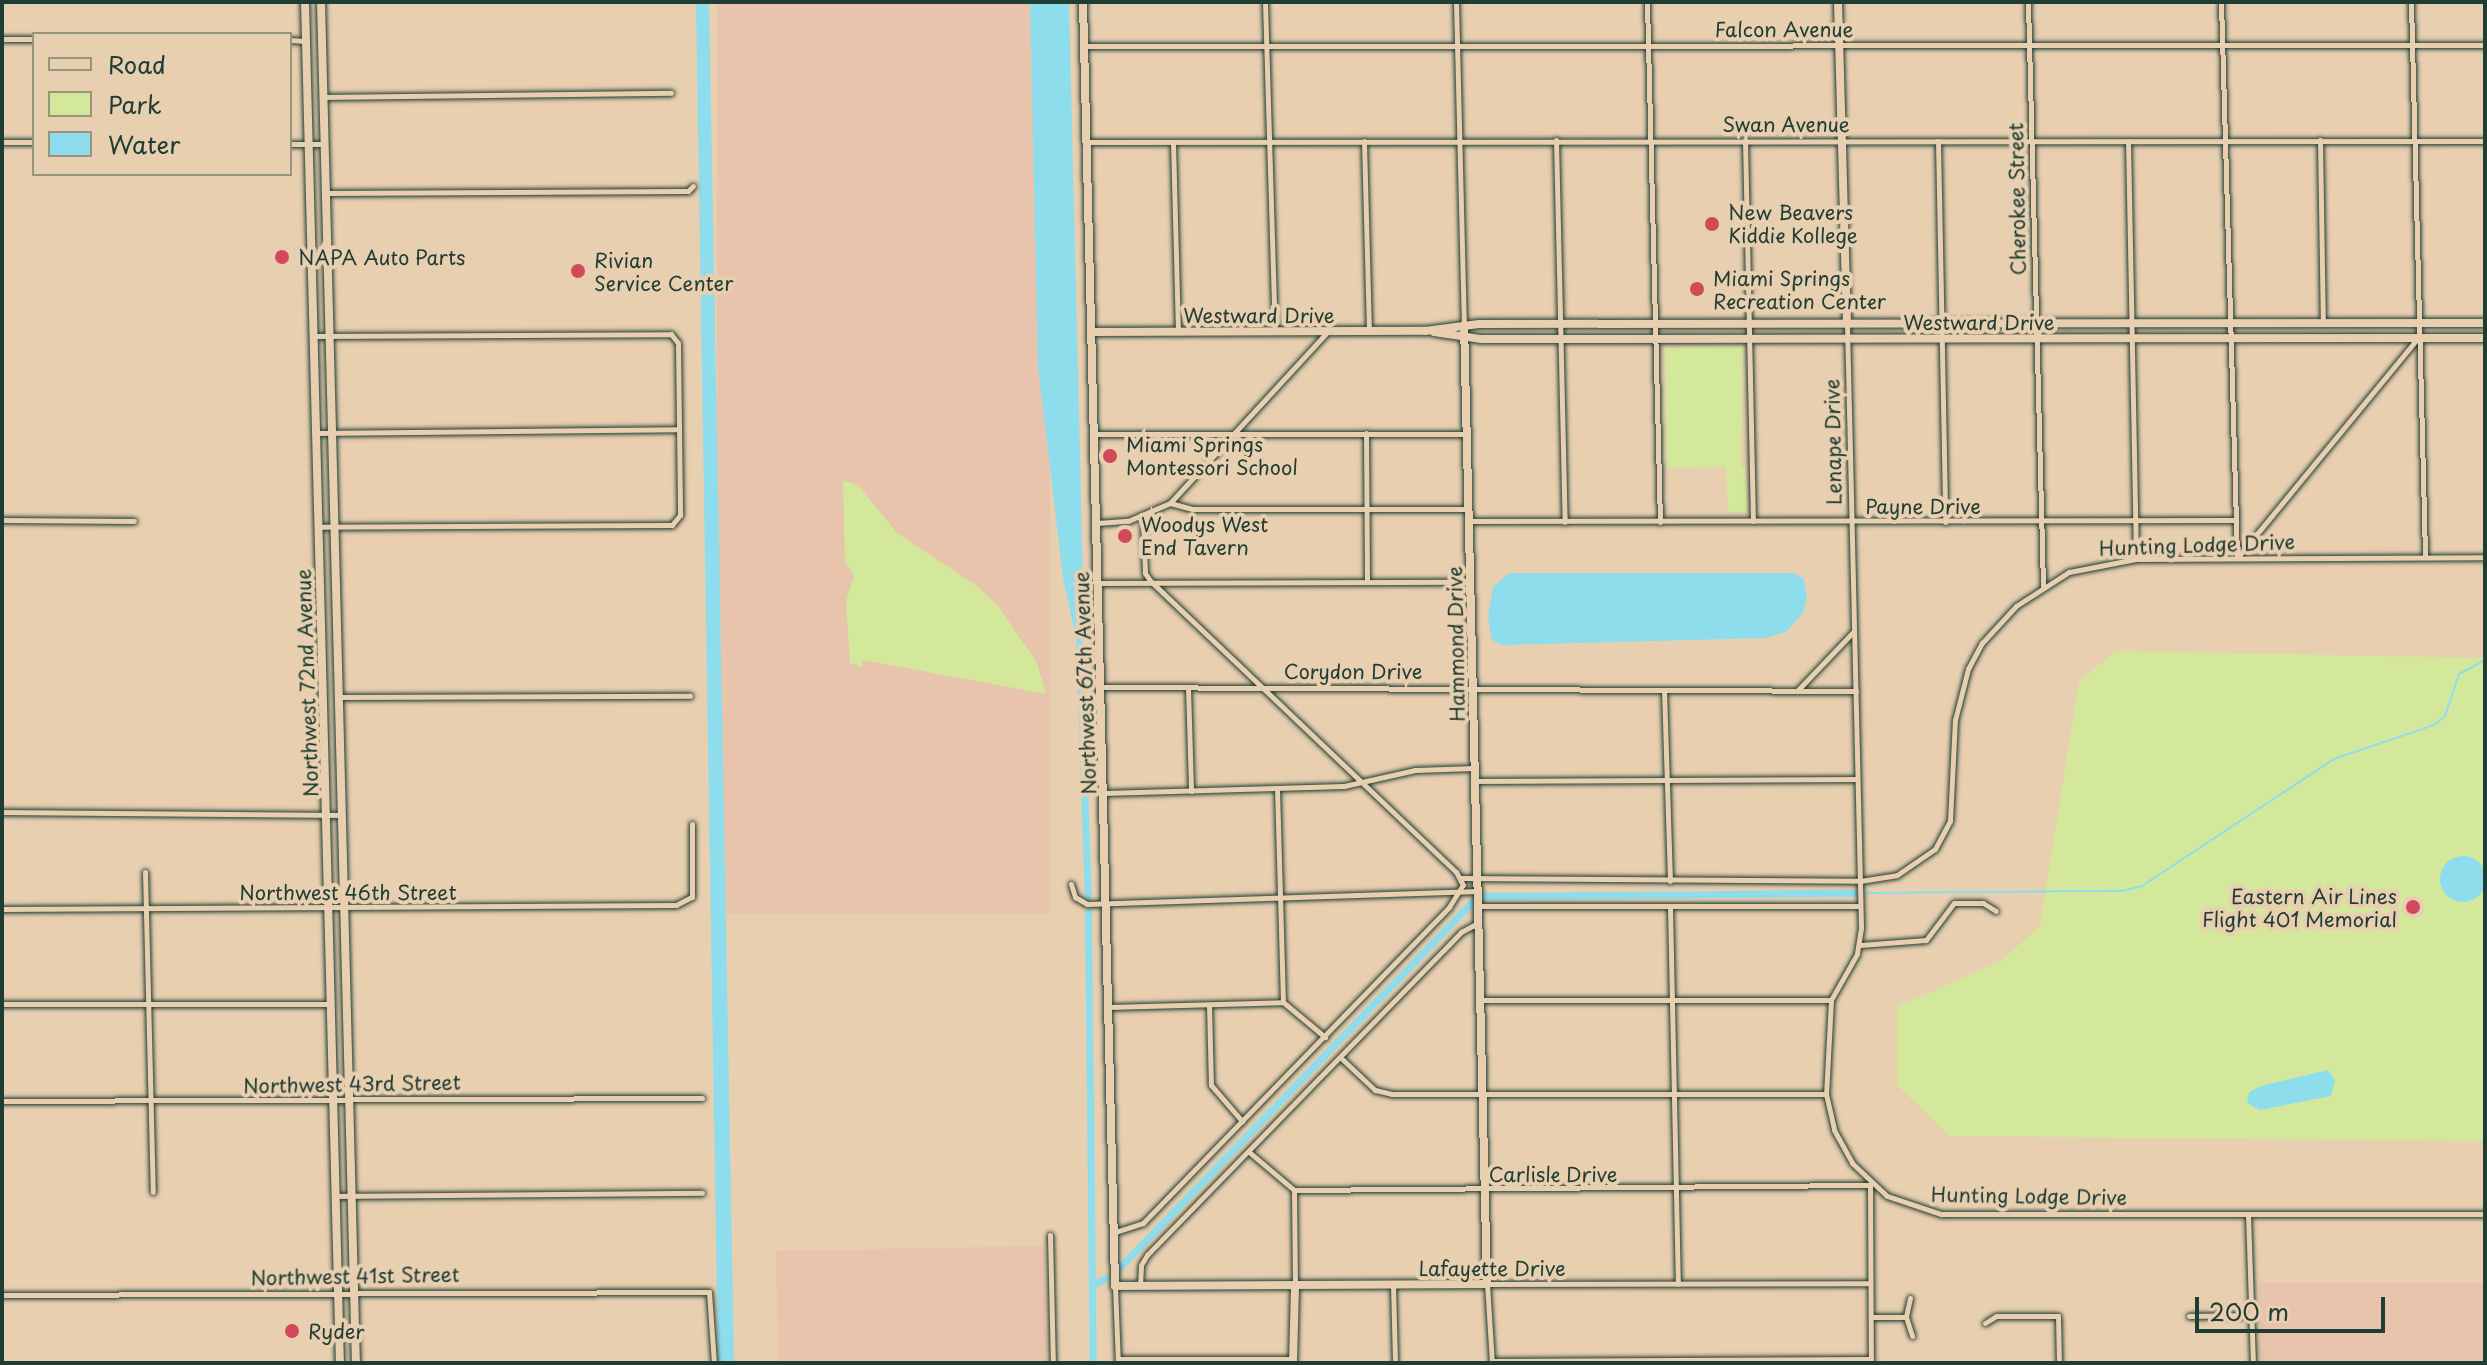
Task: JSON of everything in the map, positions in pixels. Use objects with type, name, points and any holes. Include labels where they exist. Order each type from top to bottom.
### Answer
[{"type":"street","name":"Northwest 72nd Avenue","points":[[305,2],[340,1363]]},
{"type":"street","name":"Northwest 72nd Avenue","points":[[321,2],[356,1363]]},
{"type":"street","name":"Northwest 67th Avenue","points":[[1083,2],[1118,1361]]},
{"type":"street","points":[[1265,2],[1275,331]]},
{"type":"street","name":"Hammond Drive","points":[[1456,2],[1487,1284]]},
{"type":"street","points":[[1647,2],[1660,522]]},
{"type":"street","name":"Lenape Drive","points":[[1838,2],[1860,881]]},
{"type":"street","name":"Cherokee Street","points":[[2028,2],[2043,587]]},
{"type":"street","points":[[2221,2],[2233,520],[2237,558]]},
{"type":"street","points":[[2411,2],[2425,556]]},
{"type":"street","points":[[2,39],[32,39]]},
{"type":"street","points":[[292,40],[306,41]]},
{"type":"street","name":"Falcon Avenue","points":[[1084,46],[2485,45]]},
{"type":"street","points":[[323,97],[671,93]]},
{"type":"street","points":[[1556,140],[1565,522]]},
{"type":"street","points":[[1745,140],[1753,521]]},
{"type":"street","points":[[2320,140],[2323,323]]},
{"type":"street","points":[[1364,141],[1369,331]]},
{"type":"street","points":[[1938,141],[1945,522]]},
{"type":"street","points":[[2128,141],[2136,559]]},
{"type":"street","name":"Swan Avenue","points":[[1086,142],[2485,141]]},
{"type":"street","points":[[2,142],[32,142]]},
{"type":"street","points":[[1173,142],[1178,331]]},
{"type":"street","points":[[292,144],[324,144]]},
{"type":"street","points":[[326,193],[688,191],[693,186]]},
{"type":"street","name":"Westward Drive","points":[[1092,332],[1425,331],[1464,325],[1560,324],[2485,323]]},
{"type":"street","points":[[1097,523],[1143,516],[1170,503],[1236,435],[1328,331]]},
{"type":"street","name":"Westward Drive","points":[[1425,331],[1464,338],[2485,338]]},
{"type":"street","points":[[314,336],[675,336],[678,429],[677,521],[319,527]]},
{"type":"street","points":[[2237,558],[2419,338]]},
{"type":"street","points":[[316,433],[678,429]]},
{"type":"street","points":[[1366,433],[1367,582]]},
{"type":"street","points":[[1095,434],[1467,434]]},
{"type":"street","points":[[1170,503],[1193,509],[1469,509]]},
{"type":"street","points":[[1143,516],[1145,573],[1151,582],[1461,878],[1478,881],[1860,881]]},
{"type":"street","points":[[2,520],[134,521]]},
{"type":"street","name":"Payne Drive","points":[[1469,521],[2233,520]]},
{"type":"street","name":"Hunting Lodge Drive","points":[[2485,557],[2136,559],[2093,564],[2043,587],[1997,624],[1968,669],[1955,720],[1952,806],[1944,835],[1908,871],[1860,881],[1860,945],[1831,1000],[1826,1094],[1838,1141],[1870,1185],[1908,1206],[1941,1214],[2485,1214]]},
{"type":"street","points":[[1098,583],[1470,582]]},
{"type":"street","points":[[1797,692],[1853,632]]},
{"type":"street","points":[[323,646],[338,657]]},
{"type":"street","name":"Corydon Drive","points":[[1101,687],[1856,691]]},
{"type":"street","points":[[1188,687],[1191,791]]},
{"type":"street","points":[[1664,690],[1670,881]]},
{"type":"street","points":[[339,697],[690,696]]},
{"type":"street","points":[[1104,793],[1362,783],[1415,770],[1475,768]]},
{"type":"street","points":[[1476,781],[1857,779]]},
{"type":"street","points":[[1277,788],[1283,1002]]},
{"type":"street","points":[[2,812],[342,815]]},
{"type":"street","name":"Northwest 46th Street","points":[[2,909],[344,910],[676,905],[692,897],[692,824]]},
{"type":"street","points":[[145,872],[153,1192]]},
{"type":"street","points":[[1115,1232],[1143,1223],[1325,1037],[1449,907],[1460,892],[1461,878]]},
{"type":"street","points":[[1071,884],[1079,901],[1107,904],[1478,891]]},
{"type":"street","points":[[1442,893],[1449,907]]},
{"type":"street","points":[[1860,945],[1926,940],[1954,903],[1983,903],[1996,911]]},
{"type":"street","points":[[1478,906],[1860,906]]},
{"type":"street","points":[[1670,907],[1678,1284]]},
{"type":"street","points":[[1140,1286],[1143,1260],[1461,932],[1479,923]]},
{"type":"street","points":[[2,1004],[331,1004],[346,992]]},
{"type":"street","points":[[1481,1000],[1831,1000]]},
{"type":"street","points":[[1109,1007],[1283,1002],[1325,1037]]},
{"type":"street","points":[[1209,1005],[1211,1085],[1242,1121]]},
{"type":"street","points":[[1341,1058],[1382,1093],[1826,1094]]},
{"type":"street","name":"Northwest 43rd Street","points":[[2,1101],[702,1098]]},
{"type":"street","points":[[1118,1361],[1293,1361],[1294,1190],[1249,1152]]},
{"type":"street","points":[[1487,1284],[1492,1362],[1871,1361],[1870,1185]]},
{"type":"street","name":"Carlisle Drive","points":[[1294,1190],[1677,1190],[1870,1185]]},
{"type":"street","points":[[335,1196],[702,1193]]},
{"type":"street","points":[[2248,1214],[2253,1363]]},
{"type":"street","points":[[1050,1235],[1053,1363]]},
{"type":"street","name":"Lafayette Drive","points":[[1115,1286],[1869,1283]]},
{"type":"street","points":[[1393,1285],[1395,1363]]},
{"type":"street","name":"Northwest 41st Street","points":[[2,1295],[709,1292],[714,1363]]},
{"type":"street","points":[[1910,1298],[1906,1317],[1912,1336]]},
{"type":"street","points":[[2189,1316],[2251,1315]]},
{"type":"street","points":[[1985,1323],[1996,1316],[2058,1316],[2059,1363]]},
{"type":"street","points":[[1870,1317],[1906,1317]]},
{"type":"shaded area","points":[[717,2],[1050,2],[1050,914],[717,914]]},
{"type":"shaded area","points":[[1045,1246],[1047,1363],[778,1363],[776,1251]]},
{"type":"shaded area","points":[[2259,1283],[2485,1283],[2485,1363],[2259,1363]]},
{"type":"green space","points":[[1743,347],[1741,467],[1745,467],[1747,512],[1728,512],[1726,467],[1667,468],[1665,348]]},
{"type":"green space","points":[[843,480],[858,485],[897,533],[977,586],[998,606],[1037,663],[1046,694],[863,660],[862,667],[850,663],[846,601],[854,576],[845,562]]},
{"type":"green space","points":[[2116,651],[2485,658],[2485,1141],[1949,1136],[1897,1085],[1897,1007],[2001,961],[2040,926],[2079,681]]},
{"type":"water","points":[[696,2],[709,2],[734,1363],[718,1363]]},
{"type":"water","points":[[1030,2],[1069,2],[1084,622],[1079,652],[1063,578],[1038,366]]},
{"type":"water","points":[[1509,573],[1794,573],[1804,579],[1807,599],[1803,613],[1786,632],[1765,638],[1502,645],[1492,640],[1488,617],[1493,587]]},
{"type":"water","points":[[2463,856],[2479,863],[2486,879],[2479,895],[2463,902],[2447,895],[2440,879],[2447,863]]},
{"type":"water","points":[[2328,1070],[2335,1080],[2331,1096],[2260,1110],[2247,1103],[2249,1092],[2261,1086]]},
{"type":"waterway","points":[[1079,644],[1088,896]]},
{"type":"waterway","points":[[1867,893],[2121,891],[2142,886],[2334,759],[2434,725],[2445,716],[2459,674],[2485,660]]},
{"type":"waterway","points":[[1484,896],[1853,893]]},
{"type":"waterway","points":[[1120,1267],[1472,902]]},
{"type":"waterway","points":[[1088,912],[1093,1363]]},
{"type":"waterway","points":[[1092,1286],[1105,1278]]},
{"type":"place","name":"New Beavers Kiddie Kollege","points":[[1712,224]]},
{"type":"place","name":"NAPA Auto Parts","points":[[282,257]]},
{"type":"place","name":"Rivian Service Center","points":[[578,271]]},
{"type":"place","name":"Miami Springs Recreation Center","points":[[1697,289]]},
{"type":"place","name":"Miami Springs Montessori School","points":[[1110,456]]},
{"type":"place","name":"Woodys West End Tavern","points":[[1125,536]]},
{"type":"place","name":"Eastern Air Lines Flight 401 Memorial","points":[[2413,907]]},
{"type":"place","name":"Ryder","points":[[292,1331]]}]
